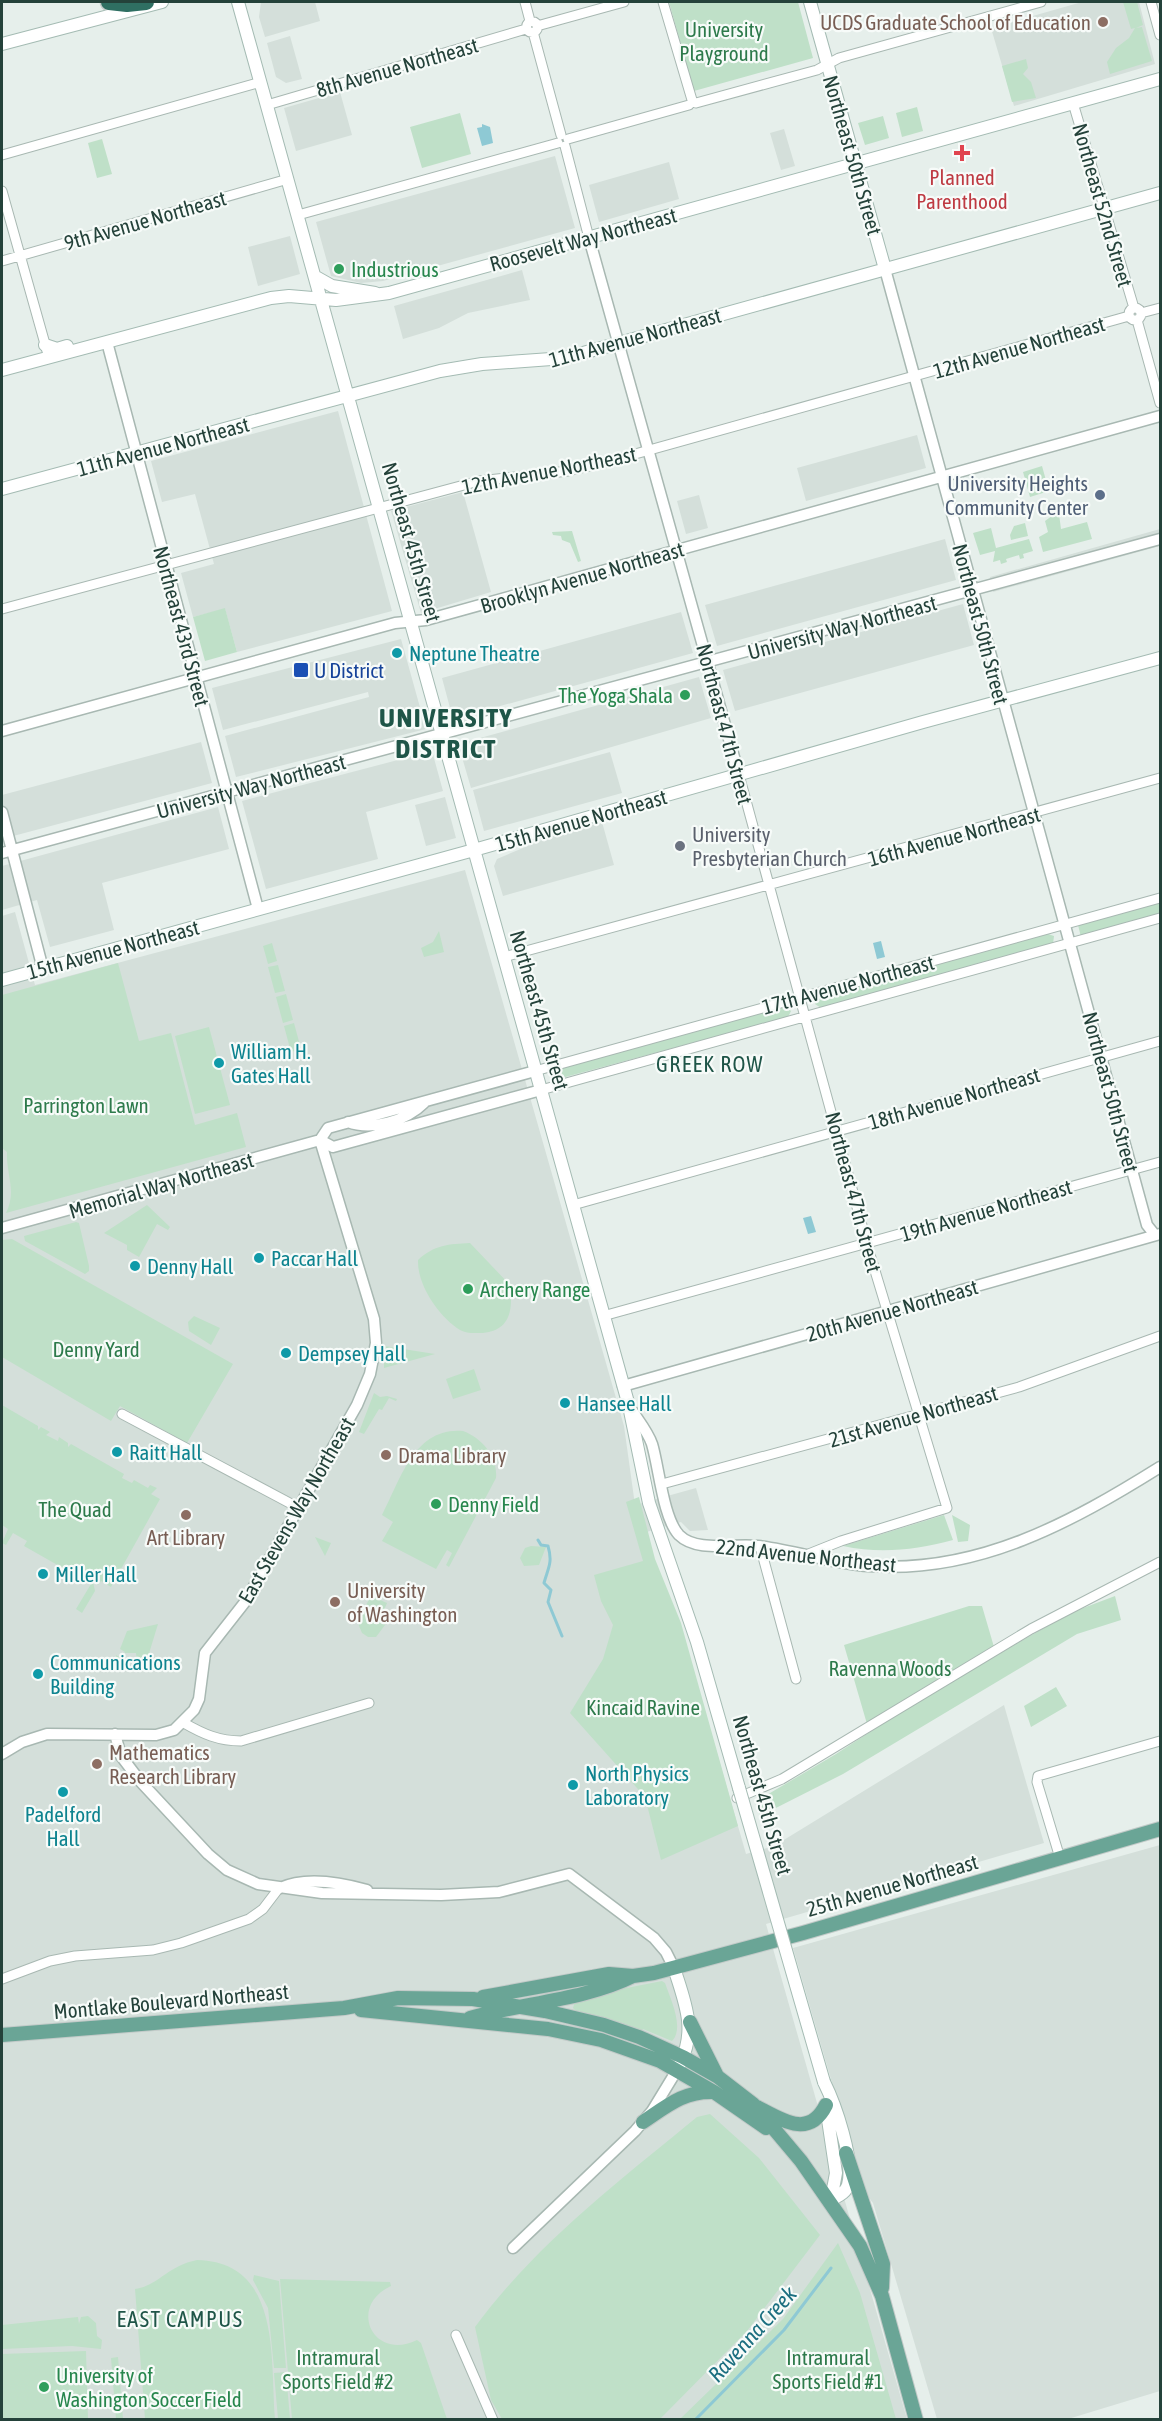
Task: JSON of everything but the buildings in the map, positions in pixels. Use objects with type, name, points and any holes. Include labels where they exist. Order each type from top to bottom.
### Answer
[{"type":"highway","points":[[110,2],[146,2]]},
{"type":"main road","points":[[69,24],[110,2]]},
{"type":"main road","points":[[2,44],[69,24],[162,2]]},
{"type":"main road","name":"Northeast 45th Street","points":[[238,2],[629,1406],[641,1466],[663,1549],[697,1642],[824,2082],[826,2105],[848,2184],[844,2193],[831,2200]]},
{"type":"main road","name":"Northeast 50th Street","points":[[810,2],[885,269]]},
{"type":"main road","name":"Roosevelt Way Northeast","points":[[47,351],[81,343],[92,346],[271,298],[289,296],[322,300],[382,294],[1161,79]]},
{"type":"main road","name":"11th Avenue Northeast","points":[[2,489],[453,368],[556,359],[619,343],[1161,193]]},
{"type":"main road","points":[[316,277],[332,286],[382,294]]},
{"type":"main road","points":[[2,370],[47,351]]},
{"type":"main road","name":"15th Avenue Northeast","points":[[2,980],[474,850],[1002,700],[1161,658]]},
{"type":"main road","name":"25th Avenue Northeast","points":[[462,2020],[512,2006],[611,1987],[633,1976],[674,1968],[1161,1829]]},
{"type":"main road","points":[[674,1968],[690,2022],[718,2077]]},
{"type":"main road","name":"25th Avenue Northeast","points":[[473,1999],[609,1974],[633,1976]]},
{"type":"main road","points":[[576,1994],[567,2001],[567,2009],[581,2019]]},
{"type":"main road","name":"Montlake Boulevard Northeast","points":[[3,2036],[344,2008],[398,1998],[473,1999],[581,2019],[639,2037],[683,2057],[718,2077],[753,2104],[831,2200]]},
{"type":"main road","name":"Montlake Boulevard Northeast","points":[[344,2008],[574,2034],[631,2050],[677,2070],[777,2135]]},
{"type":"main road","points":[[677,2070],[683,2057],[690,2022]]},
{"type":"main road","points":[[824,2082],[841,2154],[883,2264],[882,2296]]},
{"type":"main road","points":[[643,2122],[681,2096],[697,2091],[714,2092]]},
{"type":"main road","points":[[753,2104],[785,2121],[800,2125],[809,2123],[821,2114],[826,2105]]},
{"type":"main road","points":[[831,2200],[860,2246],[882,2296],[916,2420]]},
{"type":"street","name":"Northeast 47th Street","points":[[525,2],[867,1243],[947,1508],[841,1541],[806,1555]]},
{"type":"street","name":"8th Avenue Northeast","points":[[267,105],[624,2]]},
{"type":"street","points":[[663,2],[692,103]]},
{"type":"street","points":[[298,215],[692,103],[818,70],[839,57],[1041,2]]},
{"type":"street","points":[[1151,2],[1161,35]]},
{"type":"street","points":[[2,155],[261,82]]},
{"type":"street","name":"Northeast 52nd Street","points":[[1073,102],[1161,403]]},
{"type":"street","name":"9th Avenue Northeast","points":[[2,261],[288,179]]},
{"type":"street","points":[[2,192],[47,351]]},
{"type":"street","name":"Northeast 50th Street","points":[[885,269],[940,477],[1147,1225],[1159,1237]]},
{"type":"street","name":"12th Avenue Northeast","points":[[2,609],[492,478],[568,471],[649,450],[1161,308]]},
{"type":"street","name":"Northeast 43rd Street","points":[[107,342],[258,909]]},
{"type":"street","name":"Brooklyn Avenue Northeast","points":[[2,731],[395,623],[426,620],[1161,416]]},
{"type":"street","name":"University Way Northeast","points":[[7,852],[1161,539]]},
{"type":"street","name":"16th Avenue Northeast","points":[[504,957],[1161,778]]},
{"type":"street","points":[[2,812],[7,852],[43,969]]},
{"type":"street","name":"17th Avenue Northeast","points":[[535,1071],[1161,898]]},
{"type":"street","name":"17th Avenue Northeast","points":[[541,1090],[1161,918]]},
{"type":"street","name":"18th Avenue Northeast","points":[[573,1205],[1161,1041]]},
{"type":"street","points":[[474,1108],[469,1089],[535,1071]]},
{"type":"street","name":"Memorial Way Northeast","points":[[2,1228],[320,1140],[328,1128],[348,1122],[369,1127],[407,1116],[426,1101],[469,1089]]},
{"type":"street","name":"Memorial Way Northeast","points":[[320,1140],[333,1147],[541,1090]]},
{"type":"street","name":"East Stevens Way Northeast","points":[[184,1723],[199,1699],[203,1660],[210,1644],[245,1602],[360,1398],[370,1374],[376,1343],[371,1309],[320,1140]]},
{"type":"street","name":"19th Avenue Northeast","points":[[603,1316],[1161,1162]]},
{"type":"street","name":"20th Avenue Northeast","points":[[623,1386],[1159,1237]]},
{"type":"street","name":"21st Avenue Northeast","points":[[662,1484],[1056,1375],[1161,1336]]},
{"type":"street","name":"Northeast 45th Street","points":[[629,1406],[651,1441],[671,1521],[683,1538]]},
{"type":"street","points":[[122,1414],[299,1508]]},
{"type":"street","name":"22nd Avenue Northeast","points":[[683,1538],[704,1545],[760,1546],[867,1566],[923,1565],[993,1551],[1058,1527],[1161,1467]]},
{"type":"street","points":[[760,1546],[796,1679]]},
{"type":"street","points":[[737,1798],[782,1779],[1040,1623],[1161,1562]]},
{"type":"street","points":[[2,1754],[22,1742],[47,1734],[156,1735],[172,1731],[184,1723],[210,1737],[228,1742],[241,1741],[369,1703]]},
{"type":"street","points":[[116,1734],[121,1756],[140,1781],[208,1854],[238,1876],[258,1884],[279,1888]]},
{"type":"street","points":[[1060,1858],[1037,1779],[1041,1774],[1161,1741]]},
{"type":"street","points":[[2,1979],[58,1960],[153,1950],[181,1943],[249,1919],[269,1903],[279,1888],[293,1882],[319,1882],[376,1892],[479,1894],[499,1892],[569,1874],[654,1938],[666,1952],[674,1968]]},
{"type":"street","points":[[513,2247],[643,2122],[677,2070]]},
{"type":"street","points":[[456,2335],[493,2420]]},
{"type":"shaded area","points":[[261,2],[315,2],[320,21],[265,37],[259,17]]},
{"type":"shaded area","points":[[1082,2],[1139,2],[1155,64],[1014,106],[991,28]]},
{"type":"shaded area","points":[[290,36],[302,79],[286,83],[276,77],[267,43]]},
{"type":"shaded area","points":[[340,92],[352,135],[296,151],[284,108]]},
{"type":"shaded area","points":[[784,129],[795,166],[781,170],[770,133]]},
{"type":"shaded area","points":[[555,156],[575,228],[383,281],[361,283],[331,276],[316,222]]},
{"type":"shaded area","points":[[669,162],[679,199],[599,222],[589,185]]},
{"type":"shaded area","points":[[290,236],[300,274],[258,286],[248,247]]},
{"type":"shaded area","points":[[522,270],[530,300],[468,313],[439,328],[403,339],[394,306]]},
{"type":"shaded area","points":[[338,411],[392,611],[237,652],[225,609],[193,617],[181,573],[214,564],[195,494],[162,502],[151,461]]},
{"type":"shaded area","points":[[917,435],[926,468],[806,501],[797,468]]},
{"type":"shaded area","points":[[463,492],[491,592],[421,613],[391,511]]},
{"type":"shaded area","points":[[699,495],[708,528],[686,534],[677,501]]},
{"type":"shaded area","points":[[1160,529],[1160,546],[993,592],[990,577]]},
{"type":"shaded area","points":[[945,539],[956,580],[717,646],[705,605]]},
{"type":"shaded area","points":[[963,604],[974,645],[735,711],[723,670]]},
{"type":"shaded area","points":[[681,612],[693,653],[453,719],[442,678]]},
{"type":"shaded area","points":[[401,639],[426,729],[236,777],[225,736],[369,697],[368,692],[223,730],[212,688]]},
{"type":"shaded area","points":[[699,677],[711,718],[471,788],[459,747],[462,743]]},
{"type":"shaded area","points":[[201,742],[212,783],[2,839],[2,795]]},
{"type":"shaded area","points":[[432,751],[443,791],[366,812],[378,859],[266,889],[242,801]]},
{"type":"shaded area","points":[[610,752],[622,793],[484,831],[473,790]]},
{"type":"shaded area","points":[[445,797],[456,838],[426,846],[415,805]]},
{"type":"shaded area","points":[[218,807],[229,849],[102,883],[114,930],[50,947],[37,900],[2,910],[2,866]]},
{"type":"shaded area","points":[[602,822],[614,865],[503,896],[494,866],[497,859],[554,835]]},
{"type":"shaded area","name":"University of Washington","points":[[465,870],[624,1426],[635,1505],[696,1488],[708,1530],[690,1531],[681,1522],[643,1533],[690,1659],[746,1854],[774,1846],[1004,1705],[1044,1843],[766,1924],[907,2419],[2,2420],[2,916],[15,912],[35,985]]},
{"type":"shaded area","points":[[1160,1845],[1160,2391],[1068,2419],[937,2419],[873,2203],[863,2190],[793,1948]]},
{"type":"green space","name":"University Playground","points":[[669,2],[798,2],[813,58],[694,91]]},
{"type":"green space","points":[[1123,2],[1137,2],[1143,25],[1136,28],[1142,27],[1152,61],[1110,74],[1107,62],[1116,48],[1129,38],[1135,28],[1131,29]]},
{"type":"green space","points":[[1026,59],[1028,68],[1023,74],[1031,82],[1036,98],[1012,102],[1002,66]]},
{"type":"green space","points":[[917,107],[923,131],[902,137],[896,113]]},
{"type":"green space","points":[[460,113],[471,154],[422,168],[410,127]]},
{"type":"green space","points":[[883,116],[889,138],[865,145],[858,123]]},
{"type":"green space","points":[[102,139],[112,174],[97,178],[88,143]]},
{"type":"green space","points":[[1042,466],[1049,491],[1030,497],[1023,472]]},
{"type":"green space","points":[[1056,513],[1059,514],[1061,529],[1087,522],[1092,539],[1043,552],[1039,537],[1048,532],[1045,521]]},
{"type":"green space","points":[[1025,523],[1028,536],[1011,540],[1010,535],[1014,526]]},
{"type":"green space","points":[[991,528],[996,548],[1029,539],[1033,551],[1023,554],[1024,558],[1020,559],[1019,555],[1006,559],[1007,562],[1001,564],[1000,560],[993,562],[995,551],[980,555],[973,533]]},
{"type":"green space","points":[[572,531],[581,561],[578,562],[570,543],[562,540],[561,536],[553,535],[552,532]]},
{"type":"green space","points":[[225,608],[237,652],[205,661],[193,617]]},
{"type":"green space","points":[[1160,902],[1160,914],[1081,937],[1078,925]]},
{"type":"green space","points":[[439,931],[444,952],[424,957],[421,948],[433,942]]},
{"type":"green space","points":[[1048,934],[1054,936],[1053,944],[821,1008],[815,1004],[817,997]]},
{"type":"green space","points":[[272,943],[277,961],[268,964],[263,946]]},
{"type":"green space","name":"Parrington Lawn","points":[[118,963],[139,1041],[171,1033],[195,1125],[237,1113],[246,1147],[6,1213],[11,1190],[7,1152],[2,1148],[2,995]]},
{"type":"green space","points":[[278,965],[285,991],[275,993],[268,967]]},
{"type":"green space","points":[[286,994],[293,1020],[283,1023],[276,997]]},
{"type":"green space","points":[[785,1006],[791,1011],[788,1017],[558,1079],[553,1074],[554,1070]]},
{"type":"green space","points":[[294,1023],[301,1049],[291,1052],[284,1026]]},
{"type":"green space","points":[[209,1027],[230,1105],[195,1114],[175,1036]]},
{"type":"green space","points":[[147,1205],[170,1227],[168,1230],[157,1224],[139,1257],[127,1250],[127,1245],[104,1233]]},
{"type":"green space","points":[[79,1223],[89,1266],[89,1271],[85,1274],[25,1241],[24,1236]]},
{"type":"green space","name":"Denny Yard","points":[[12,1239],[233,1364],[187,1443],[120,1406],[111,1421],[2,1357],[2,1240]]},
{"type":"green space","name":"Archery Range","points":[[470,1243],[510,1285],[510,1310],[505,1323],[499,1328],[483,1333],[463,1331],[444,1317],[425,1290],[419,1270],[418,1260],[430,1251],[449,1245]]},
{"type":"green space","points":[[194,1316],[220,1328],[211,1345],[189,1331],[188,1322]]},
{"type":"green space","points":[[384,1346],[435,1354],[384,1368]]},
{"type":"green space","points":[[474,1369],[481,1390],[453,1399],[446,1379]]},
{"type":"green space","points":[[374,1393],[380,1397],[387,1396],[397,1399],[396,1401],[389,1398],[382,1410],[379,1409],[364,1434],[359,1432]]},
{"type":"green space","name":"The Quad","points":[[2,1405],[38,1426],[38,1430],[41,1427],[50,1432],[46,1435],[58,1441],[59,1437],[68,1443],[68,1447],[71,1444],[124,1474],[122,1478],[132,1483],[134,1480],[148,1488],[150,1485],[157,1488],[151,1494],[160,1499],[111,1587],[101,1581],[98,1585],[92,1577],[95,1591],[82,1613],[76,1609],[91,1584],[24,1546],[27,1541],[13,1533],[6,1545],[2,1543],[8,1529],[2,1525]]},
{"type":"green space","name":"Denny Field","points":[[463,1431],[476,1438],[487,1449],[494,1463],[496,1478],[449,1567],[446,1565],[452,1553],[447,1550],[436,1569],[382,1541],[393,1522],[382,1515],[403,1472],[421,1446],[432,1437],[446,1432]]},
{"type":"green space","name":"Kincaid Ravine","points":[[639,1497],[655,1559],[681,1623],[738,1826],[661,1860],[645,1797],[570,1713],[603,1659],[613,1625],[601,1601],[594,1575],[643,1561],[626,1502]]},
{"type":"green space","points":[[944,1515],[953,1540],[898,1550],[871,1550],[843,1546]]},
{"type":"green space","points":[[952,1515],[970,1525],[968,1541],[958,1542]]},
{"type":"green space","points":[[315,1537],[331,1543],[325,1556]]},
{"type":"green space","points":[[546,1547],[539,1565],[524,1566],[520,1558],[525,1548]]},
{"type":"green space","points":[[371,1596],[387,1603],[384,1610],[385,1625],[376,1637],[368,1637],[362,1633],[357,1621]]},
{"type":"green space","points":[[1115,1596],[1121,1620],[1077,1634],[843,1774],[760,1816],[755,1802],[836,1754],[924,1697],[1070,1613]]},
{"type":"green space","name":"Ravenna Woods","points":[[969,1606],[982,1606],[994,1647],[867,1724],[844,1645]]},
{"type":"green space","points":[[158,1624],[147,1660],[137,1662],[136,1653],[125,1653],[124,1661],[115,1660],[116,1655],[121,1658],[125,1652],[120,1649],[127,1631]]},
{"type":"green space","points":[[1056,1687],[1067,1706],[1031,1727],[1024,1706]]},
{"type":"green space","points":[[662,1981],[665,1983],[677,2021],[676,2035],[672,2041],[643,2029],[641,2032],[577,2012],[573,2008],[576,1998]]},
{"type":"green space","points":[[710,2114],[759,2158],[820,2235],[747,2331],[660,2419],[502,2419],[491,2400],[475,2327],[524,2268],[579,2215],[697,2117]]},
{"type":"green space","name":"Intramural Sports Field #1","points":[[838,2243],[860,2293],[896,2419],[680,2419],[783,2319]]},
{"type":"green space","points":[[197,2260],[225,2265],[244,2277],[258,2295],[271,2343],[275,2419],[145,2419],[135,2289],[150,2284],[178,2267]]},
{"type":"green space","points":[[254,2275],[279,2281],[286,2368],[274,2368],[268,2308],[253,2280]]},
{"type":"green space","name":"Intramural Sports Field #2","points":[[280,2279],[390,2282],[391,2286],[378,2295],[370,2306],[368,2318],[371,2329],[378,2338],[388,2344],[401,2345],[417,2340],[421,2343],[447,2419],[292,2419]]},
{"type":"green space","points":[[88,2316],[96,2323],[97,2336],[102,2340],[101,2349],[72,2346],[2,2349],[2,2325],[78,2317],[79,2324],[81,2317]]},
{"type":"green space","name":"University of Washington Soccer Field","points":[[86,2351],[88,2419],[2,2419],[2,2354]]},
{"type":"green space","points":[[118,2357],[123,2419],[116,2419],[111,2358]]},
{"type":"green space","points":[[286,2372],[290,2419],[278,2419],[274,2373]]},
{"type":"water","points":[[482,124],[490,127],[493,143],[482,146],[477,128],[482,127]]},
{"type":"water","points":[[881,941],[885,957],[877,959],[873,943]]},
{"type":"water","points":[[811,1216],[816,1232],[808,1234],[803,1218]]},
{"type":"waterway","points":[[538,1540],[541,1545],[548,1546],[550,1561],[544,1583],[551,1590],[548,1602],[562,1636]]},
{"type":"waterway","name":"Ravenna Creek","points":[[695,2420],[784,2330],[831,2268]]},
{"type":"place","name":"UCDS Graduate School of Education","points":[[1103,22]]},
{"type":"place","name":"Planned Parenthood","points":[[962,153]]},
{"type":"place","name":"Industrious","points":[[339,269]]},
{"type":"place","name":"University Heights Community Center","points":[[1100,495]]},
{"type":"place","name":"Neptune Theatre","points":[[397,653]]},
{"type":"place","name":"U District","points":[[301,670]]},
{"type":"place","name":"The Yoga Shala","points":[[685,695]]},
{"type":"place","name":"University Presbyterian Church","points":[[680,846]]},
{"type":"place","name":"William H. Gates Hall","points":[[219,1063]]},
{"type":"place","name":"Paccar Hall","points":[[259,1258]]},
{"type":"place","name":"Denny Hall","points":[[135,1266]]},
{"type":"place","name":"Archery Range","points":[[468,1289]]},
{"type":"place","name":"Dempsey Hall","points":[[286,1353]]},
{"type":"place","name":"Hansee Hall","points":[[565,1403]]},
{"type":"place","name":"Raitt Hall","points":[[117,1452]]},
{"type":"place","name":"Drama Library","points":[[386,1455]]},
{"type":"place","name":"Denny Field","points":[[436,1504]]},
{"type":"place","name":"Art Library","points":[[186,1515]]},
{"type":"place","name":"Miller Hall","points":[[43,1574]]},
{"type":"place","name":"University of Washington","points":[[335,1602]]},
{"type":"place","name":"Communications Building","points":[[38,1674]]},
{"type":"place","name":"Mathematics Research Library","points":[[97,1764]]},
{"type":"place","name":"North Physics Laboratory","points":[[573,1785]]},
{"type":"place","name":"Padelford Hall","points":[[63,1792]]},
{"type":"place","name":"University of Washington Soccer Field","points":[[44,2387]]},
{"type":"district","name":"UNIVERSITY DISTRICT","points":[[446,732]]},
{"type":"district","name":"GREEK ROW","points":[[710,1064]]},
{"type":"district","name":"EAST CAMPUS","points":[[180,2319]]}]
